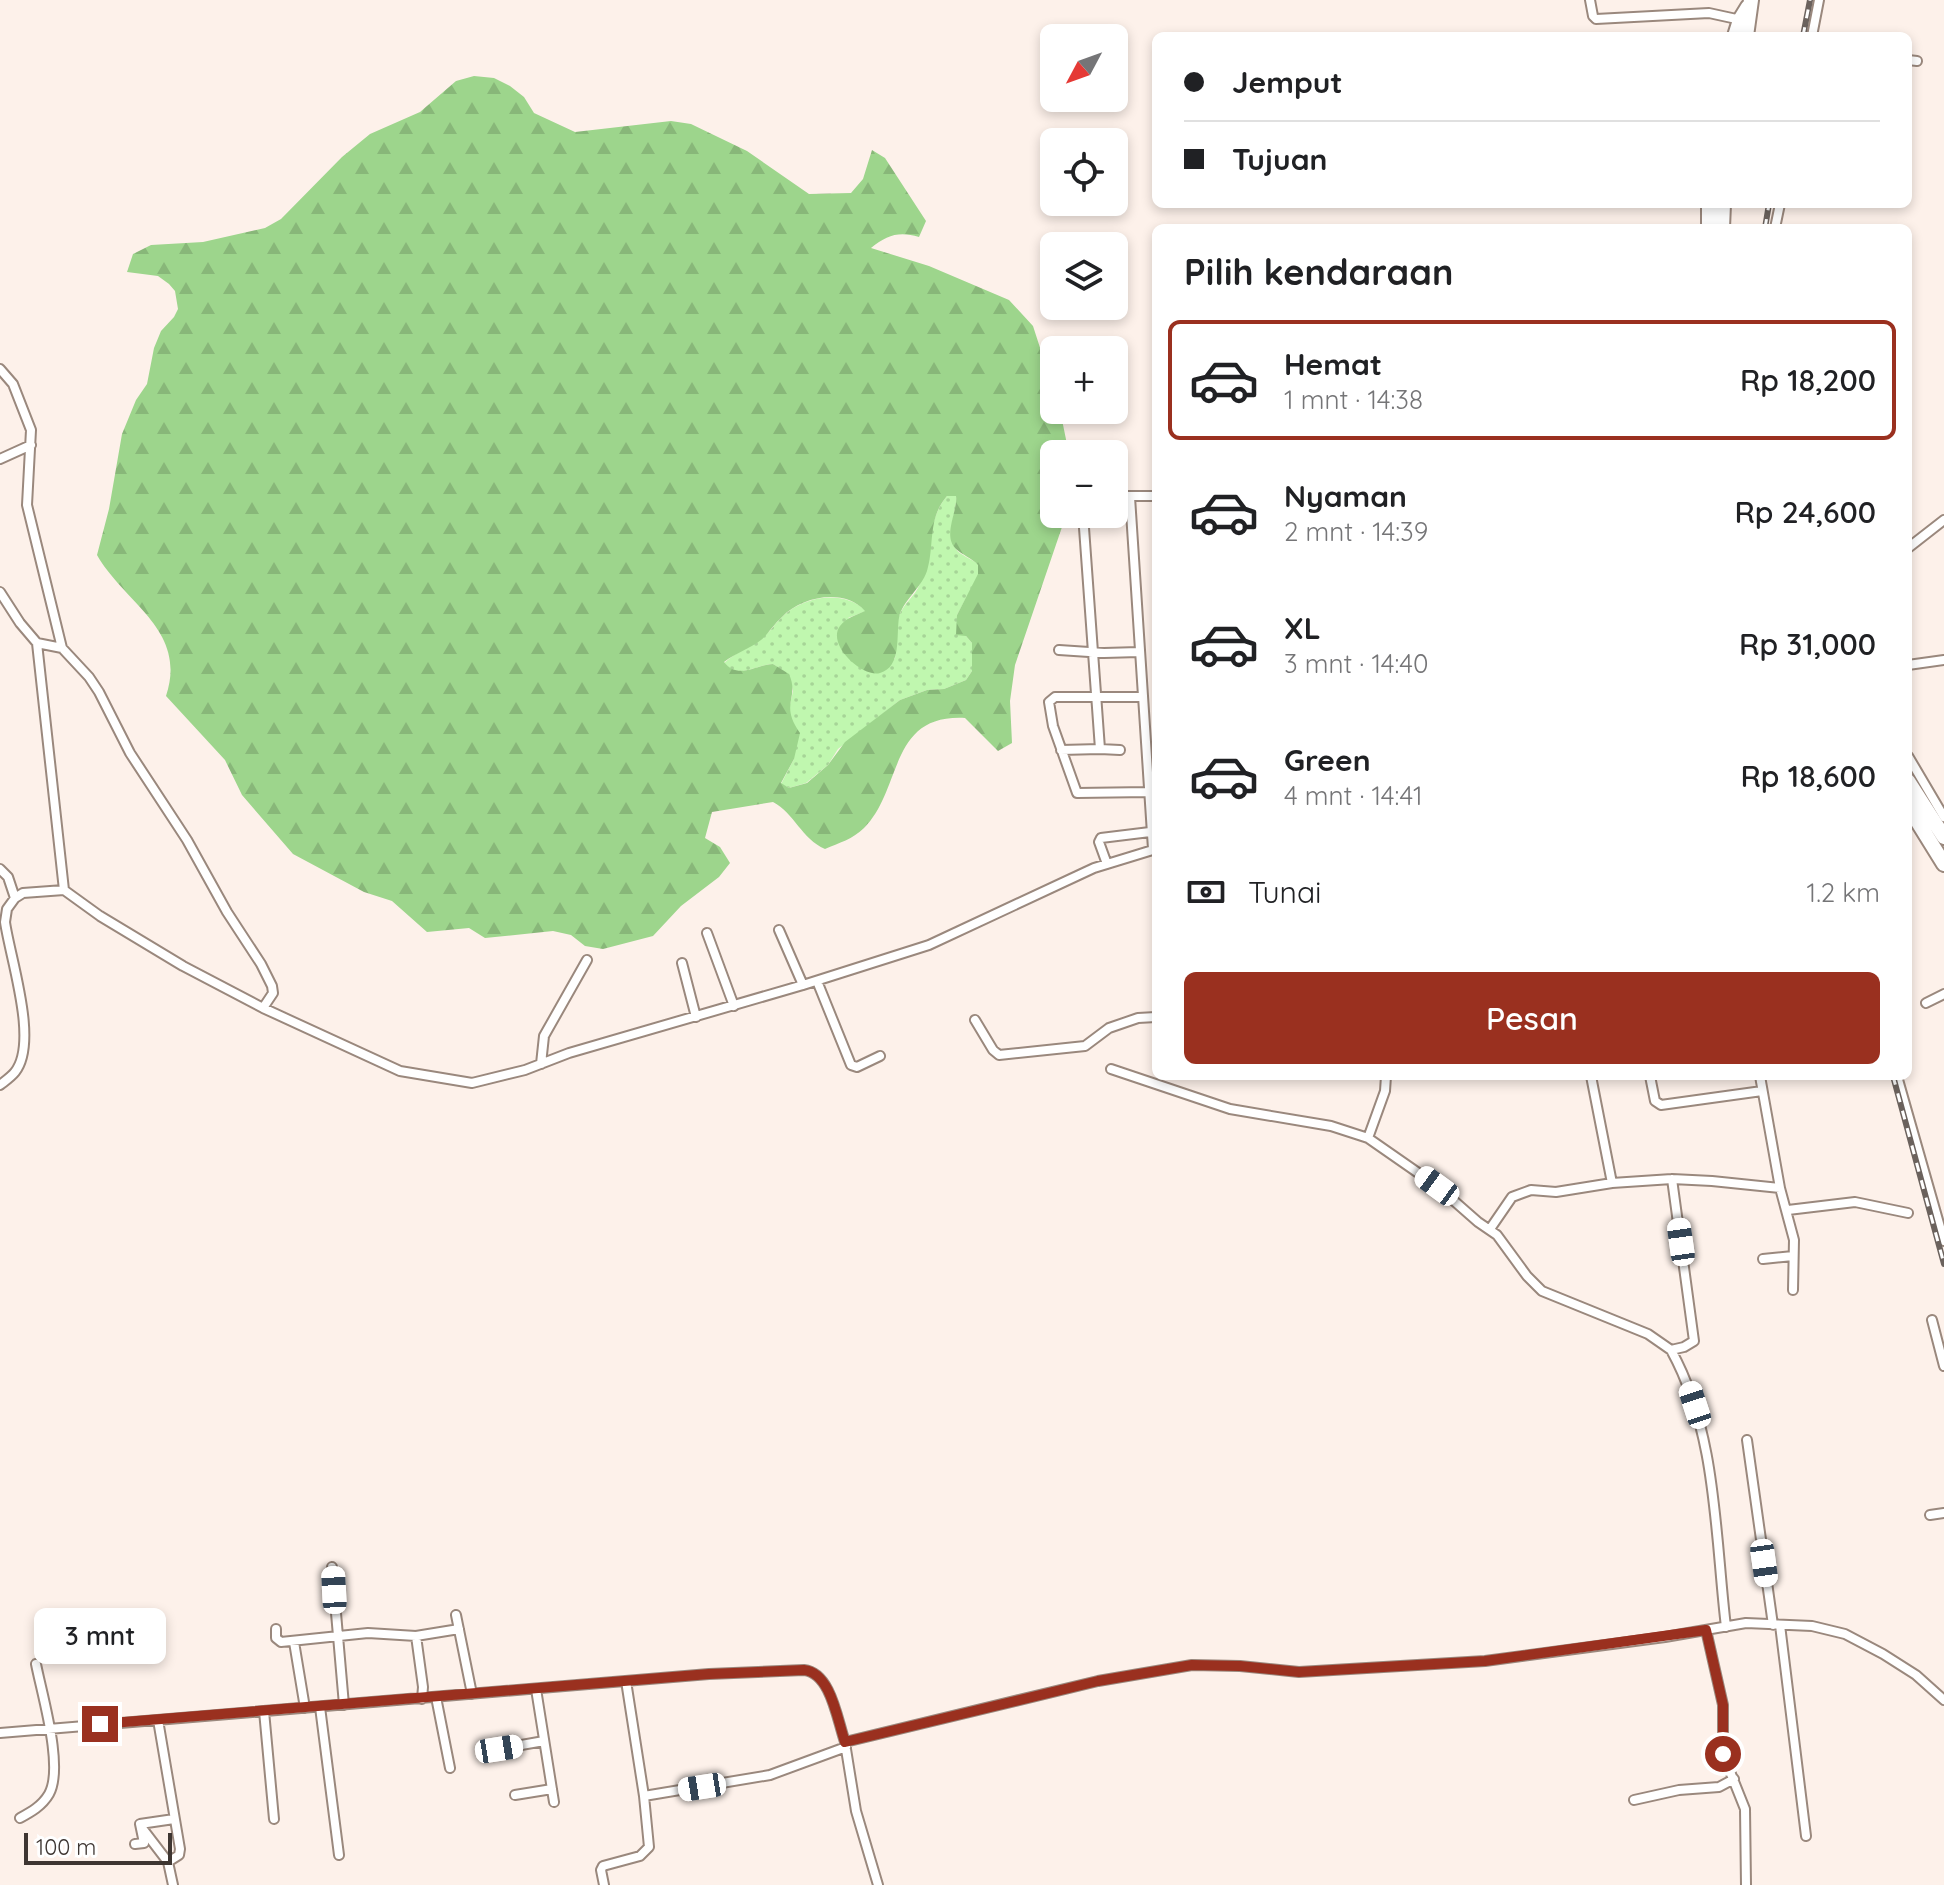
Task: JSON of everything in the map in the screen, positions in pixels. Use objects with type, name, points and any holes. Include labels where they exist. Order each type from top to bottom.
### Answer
[{"type":"highway","points":[[1745,26],[1751,2]]},
{"type":"highway","points":[[1912,787],[1944,837]]},
{"type":"highway","points":[[1912,812],[1944,864]]},
{"type":"street","points":[[1590,0],[1596,19],[1709,13],[1745,26]]},
{"type":"street","points":[[1813,32],[1819,0]]},
{"type":"street","points":[[0,369],[13,384],[31,430],[27,505],[62,648],[99,692],[130,753],[187,840],[227,912],[261,964],[273,993],[263,1008]]},
{"type":"street","points":[[0,459],[31,445]]},
{"type":"street","points":[[1152,496],[1130,497],[1152,840]]},
{"type":"street","points":[[1912,545],[1944,520]]},
{"type":"street","points":[[1084,528],[1100,749]]},
{"type":"street","points":[[0,592],[37,643],[64,890]]},
{"type":"street","points":[[37,643],[62,648]]},
{"type":"street","points":[[1059,650],[1139,652]]},
{"type":"street","points":[[1912,664],[1944,660]]},
{"type":"street","points":[[1141,697],[1055,697],[1049,702],[1053,726],[1077,793],[1149,792]]},
{"type":"street","points":[[1061,750],[1120,750]]},
{"type":"street","points":[[1912,763],[1944,817]]},
{"type":"street","points":[[1107,864],[1099,842],[1101,838],[1150,832]]},
{"type":"street","points":[[0,1085],[15,1072],[22,1058],[24,1039],[22,1009],[5,922],[7,909],[15,898],[34,890],[64,890],[171,959],[263,1008],[400,1071],[472,1083],[929,945],[1107,864],[1152,850]]},
{"type":"street","points":[[0,869],[8,877],[15,898]]},
{"type":"street","points":[[779,930],[803,985]]},
{"type":"street","points":[[707,933],[734,1006]]},
{"type":"street","points":[[541,1064],[544,1036],[587,960]]},
{"type":"street","points":[[682,963],[696,1017]]},
{"type":"street","points":[[817,981],[851,1065],[857,1067],[880,1056]]},
{"type":"street","points":[[1926,1003],[1944,994]]},
{"type":"street","points":[[975,1020],[999,1055],[1085,1046],[1109,1028],[1138,1018],[1152,1017]]},
{"type":"street","points":[[1111,1069],[1230,1109],[1331,1126],[1368,1138],[1437,1186],[1490,1229],[1505,1243],[1527,1276],[1542,1291],[1648,1334],[1671,1350],[1695,1405],[1706,1459],[1726,1627]]},
{"type":"street","points":[[1368,1138],[1385,1091],[1386,1080]]},
{"type":"street","points":[[1592,1080],[1612,1183]]},
{"type":"street","points":[[1651,1080],[1655,1101],[1661,1105],[1762,1091]]},
{"type":"street","points":[[1761,1080],[1780,1188],[1794,1240],[1793,1290]]},
{"type":"street","points":[[1898,1080],[1944,1241]]},
{"type":"street","points":[[1490,1229],[1505,1205],[1520,1193],[1531,1190],[1556,1192],[1612,1183],[1672,1179],[1780,1188]]},
{"type":"street","points":[[1671,1350],[1694,1341],[1672,1179]]},
{"type":"street","points":[[1788,1210],[1855,1202],[1908,1213]]},
{"type":"street","points":[[1763,1259],[1793,1256]]},
{"type":"street","points":[[1932,1320],[1944,1366]]},
{"type":"street","points":[[1747,1440],[1806,1836]]},
{"type":"street","points":[[1930,1515],[1944,1513]]},
{"type":"street","points":[[332,1567],[344,1705]]},
{"type":"street","points":[[456,1615],[472,1694]]},
{"type":"street","points":[[644,1796],[770,1775],[845,1744],[1098,1681],[1192,1665],[1299,1672],[1485,1661],[1746,1623],[1812,1626],[1845,1634],[1916,1675],[1944,1700]]},
{"type":"street","points":[[276,1629],[277,1640],[294,1642],[368,1633],[416,1636],[459,1629]]},
{"type":"street","points":[[1706,1630],[1723,1705],[1723,1754],[1746,1813],[1746,1885]]},
{"type":"street","points":[[416,1636],[422,1699]]},
{"type":"street","points":[[294,1642],[305,1708]]},
{"type":"street","points":[[20,1818],[36,1809],[50,1792],[54,1771],[36,1664]]},
{"type":"street","points":[[0,1733],[709,1674],[814,1671],[826,1684],[845,1744],[856,1811],[878,1885]]},
{"type":"street","points":[[604,1885],[603,1866],[640,1856],[647,1851],[644,1796],[626,1681]]},
{"type":"street","points":[[536,1689],[554,1802]]},
{"type":"street","points":[[436,1697],[450,1768]]},
{"type":"street","points":[[320,1707],[339,1855]]},
{"type":"street","points":[[264,1711],[274,1819]]},
{"type":"street","points":[[158,1720],[180,1853],[168,1862]]},
{"type":"street","points":[[499,1749],[544,1741]]},
{"type":"street","points":[[1634,1800],[1679,1790],[1719,1787],[1734,1779]]},
{"type":"street","points":[[515,1795],[552,1789]]},
{"type":"street","points":[[140,1824],[174,1819]]},
{"type":"street","points":[[135,1844],[144,1843],[140,1824]]},
{"type":"street","points":[[140,1824],[168,1862],[173,1885]]},
{"type":"green space","points":[[474,76],[494,78],[524,97],[534,113],[575,132],[671,121],[691,124],[747,151],[809,194],[851,193],[863,179],[872,150],[885,158],[926,221],[919,237],[894,235],[871,248],[929,266],[1009,300],[1033,326],[1040,348],[1040,424],[1063,424],[1066,440],[1040,440],[1040,528],[1062,528],[1015,665],[1010,701],[1012,743],[998,751],[965,718],[940,720],[922,728],[909,741],[876,812],[864,828],[851,838],[825,849],[810,839],[773,802],[712,812],[705,838],[720,847],[730,863],[719,877],[681,906],[653,936],[603,949],[585,946],[571,935],[553,931],[485,938],[469,928],[427,932],[392,901],[364,892],[293,854],[242,795],[225,760],[166,696],[170,673],[168,653],[161,635],[97,555],[109,509],[122,434],[136,400],[147,384],[154,348],[161,331],[178,309],[175,291],[158,276],[127,272],[133,254],[151,245],[203,242],[265,228],[281,219],[342,157],[370,134],[420,112],[456,81]],"holes":[[[947,496],[956,496],[950,530],[952,544],[978,565],[978,574],[957,615],[956,635],[966,636],[972,643],[972,671],[966,680],[944,689],[927,690],[900,700],[845,742],[828,765],[807,783],[789,788],[781,783],[794,759],[800,733],[791,715],[792,682],[789,674],[773,664],[741,671],[724,662],[761,640],[790,610],[812,600],[835,597],[857,604],[865,611],[840,626],[837,634],[842,651],[865,670],[873,673],[887,670],[897,650],[901,612],[927,571],[937,514]]]},
{"type":"green space","points":[[956,495],[951,537],[960,553],[978,564],[979,574],[957,615],[972,643],[972,671],[966,680],[944,689],[927,690],[900,700],[838,749],[828,765],[806,783],[789,788],[781,784],[794,759],[789,709],[793,691],[789,675],[773,664],[741,671],[724,663],[765,635],[791,610],[824,598],[847,600],[866,611],[848,618],[895,659],[899,616],[920,584],[936,516],[947,496]]},
{"type":"railway","points":[[1804,32],[1810,0]]},
{"type":"railway","points":[[1766,224],[1768,208]]},
{"type":"railway","points":[[1894,1080],[1944,1264]]},
{"type":"route","points":[[100,1724],[709,1674],[804,1670],[814,1671],[826,1684],[845,1742],[1098,1681],[1192,1665],[1299,1672],[1485,1661],[1706,1630],[1723,1705],[1723,1754]]}]
